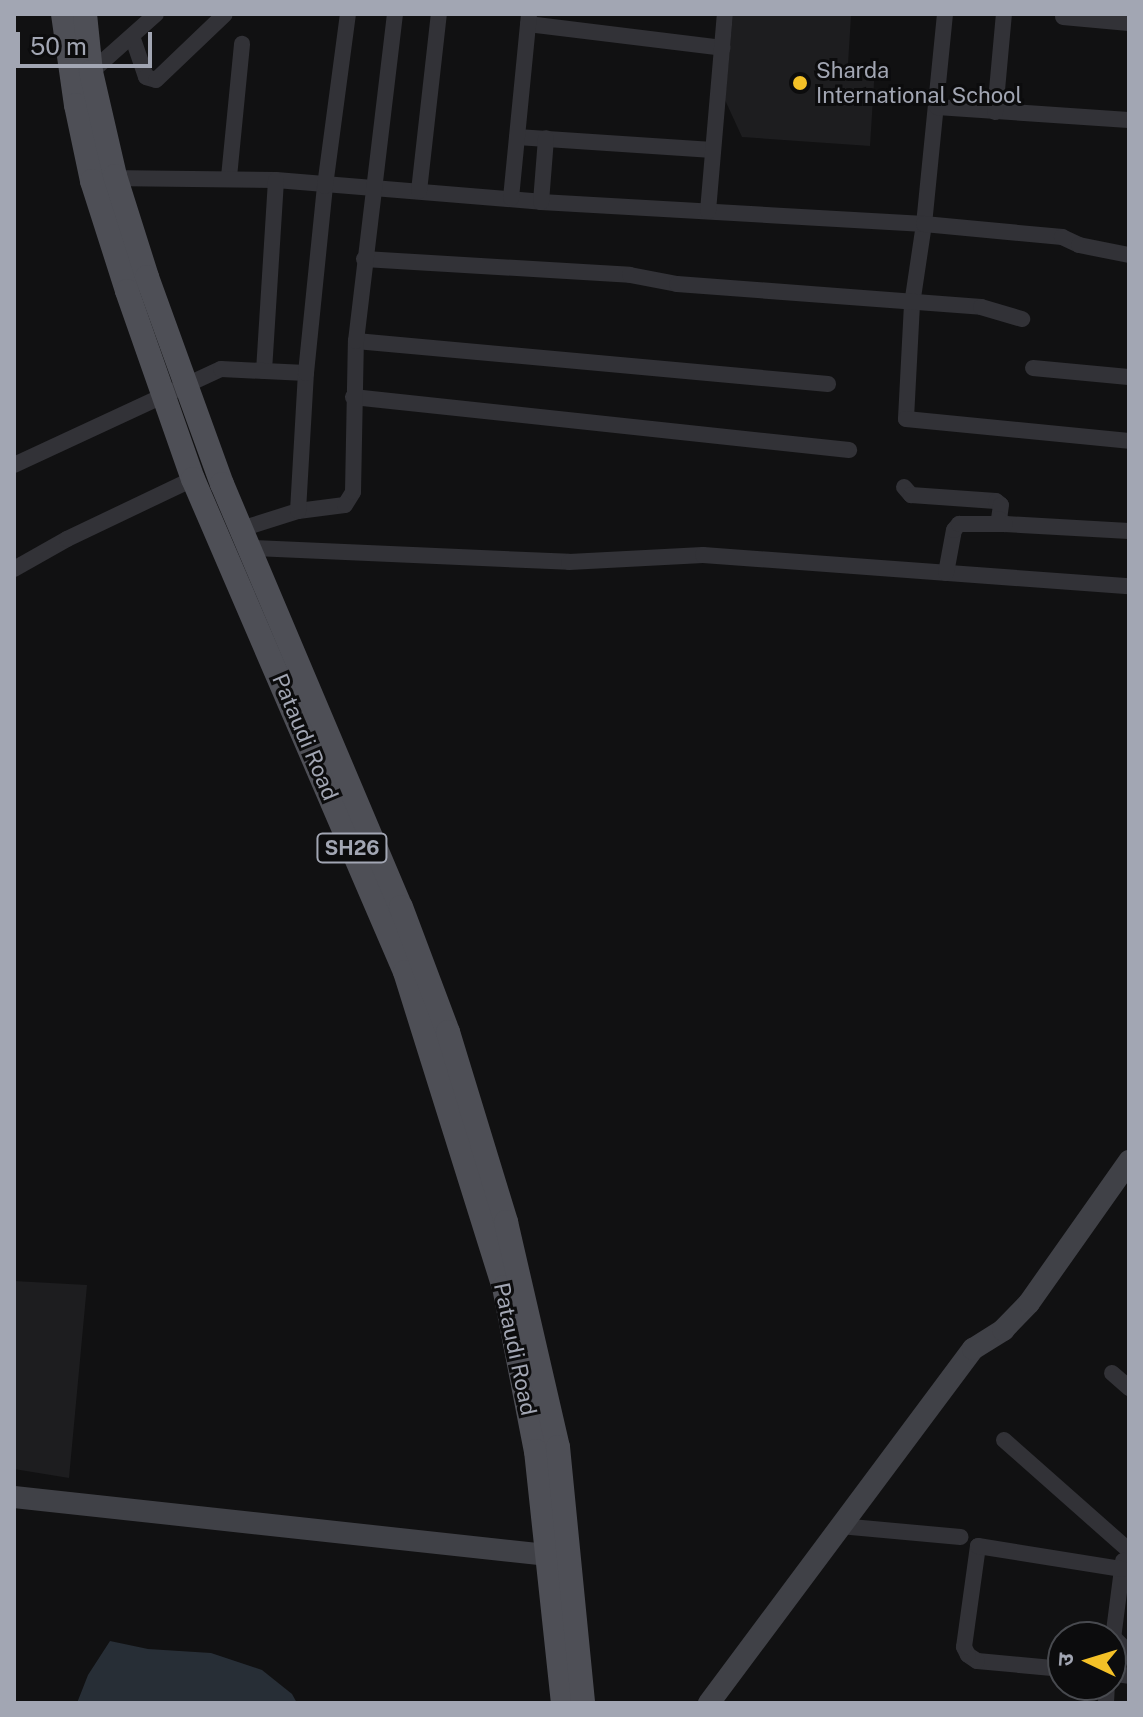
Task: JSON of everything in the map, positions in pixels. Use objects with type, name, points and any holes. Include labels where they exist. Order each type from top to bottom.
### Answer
[{"type":"main road","name":"Pataudi Road","points":[[63,14],[76,105],[104,178],[163,394],[193,479],[381,888]]},
{"type":"main road","name":"SH26","points":[[85,14],[104,178],[188,382],[381,888],[448,1032],[506,1222],[558,1447],[563,1703]]},
{"type":"main road","name":"SH26","points":[[558,1557],[583,1703]]},
{"type":"street","points":[[91,72],[156,14]]},
{"type":"street","points":[[132,36],[146,77],[156,80],[225,14]]},
{"type":"street","points":[[298,511],[306,373],[325,186],[348,14]]},
{"type":"street","points":[[247,539],[298,511],[340,507],[350,499],[355,479],[353,397],[356,341],[395,14]]},
{"type":"street","points":[[419,191],[439,14]]},
{"type":"street","points":[[708,211],[725,14]]},
{"type":"street","points":[[945,14],[924,224],[912,304],[906,419],[1129,441]]},
{"type":"street","points":[[995,112],[1004,14]]},
{"type":"street","points":[[1063,17],[1093,17],[1129,23]]},
{"type":"street","points":[[511,198],[529,19],[723,48]]},
{"type":"street","points":[[229,177],[242,44]]},
{"type":"street","points":[[937,107],[1129,120]]},
{"type":"street","points":[[517,137],[713,150]]},
{"type":"street","points":[[541,202],[546,138]]},
{"type":"street","points":[[104,178],[229,177],[541,202],[924,224],[1062,237],[1079,245],[1129,255]]},
{"type":"street","points":[[264,371],[276,180]]},
{"type":"street","points":[[364,259],[616,274],[677,284],[981,307],[1022,319]]},
{"type":"street","points":[[356,341],[828,384]]},
{"type":"street","points":[[1033,368],[1129,377]]},
{"type":"street","points":[[14,465],[221,369],[306,373]]},
{"type":"street","points":[[353,397],[849,450]]},
{"type":"street","points":[[14,569],[67,539],[193,479]]},
{"type":"street","points":[[904,487],[911,495],[996,501],[1001,505],[999,519],[1005,524]]},
{"type":"street","points":[[946,573],[954,530],[959,524],[1129,531]]},
{"type":"street","points":[[247,539],[569,562],[703,555],[1129,586]]},
{"type":"street","points":[[709,1703],[973,1349],[1003,1330],[1029,1303],[1129,1161]]},
{"type":"street","points":[[1112,1373],[1129,1388]]},
{"type":"street","points":[[1004,1440],[1127,1546],[1115,1621]]},
{"type":"street","points":[[14,1497],[558,1557]]},
{"type":"street","points":[[840,1526],[960,1537]]},
{"type":"street","points":[[1047,1668],[977,1661],[968,1655],[964,1647],[978,1546],[1122,1569]]},
{"type":"shaded area","name":"Sharda International School","points":[[733,14],[851,16],[848,64],[875,67],[870,146],[742,137],[725,100]]},
{"type":"shaded area","points":[[14,1281],[87,1285],[69,1478],[14,1469]]},
{"type":"shaded area","points":[[110,1641],[148,1649],[211,1653],[262,1670],[292,1694],[297,1703],[77,1703],[88,1675]]},
{"type":"place","name":"Sharda International School","points":[[800,83]]}]
